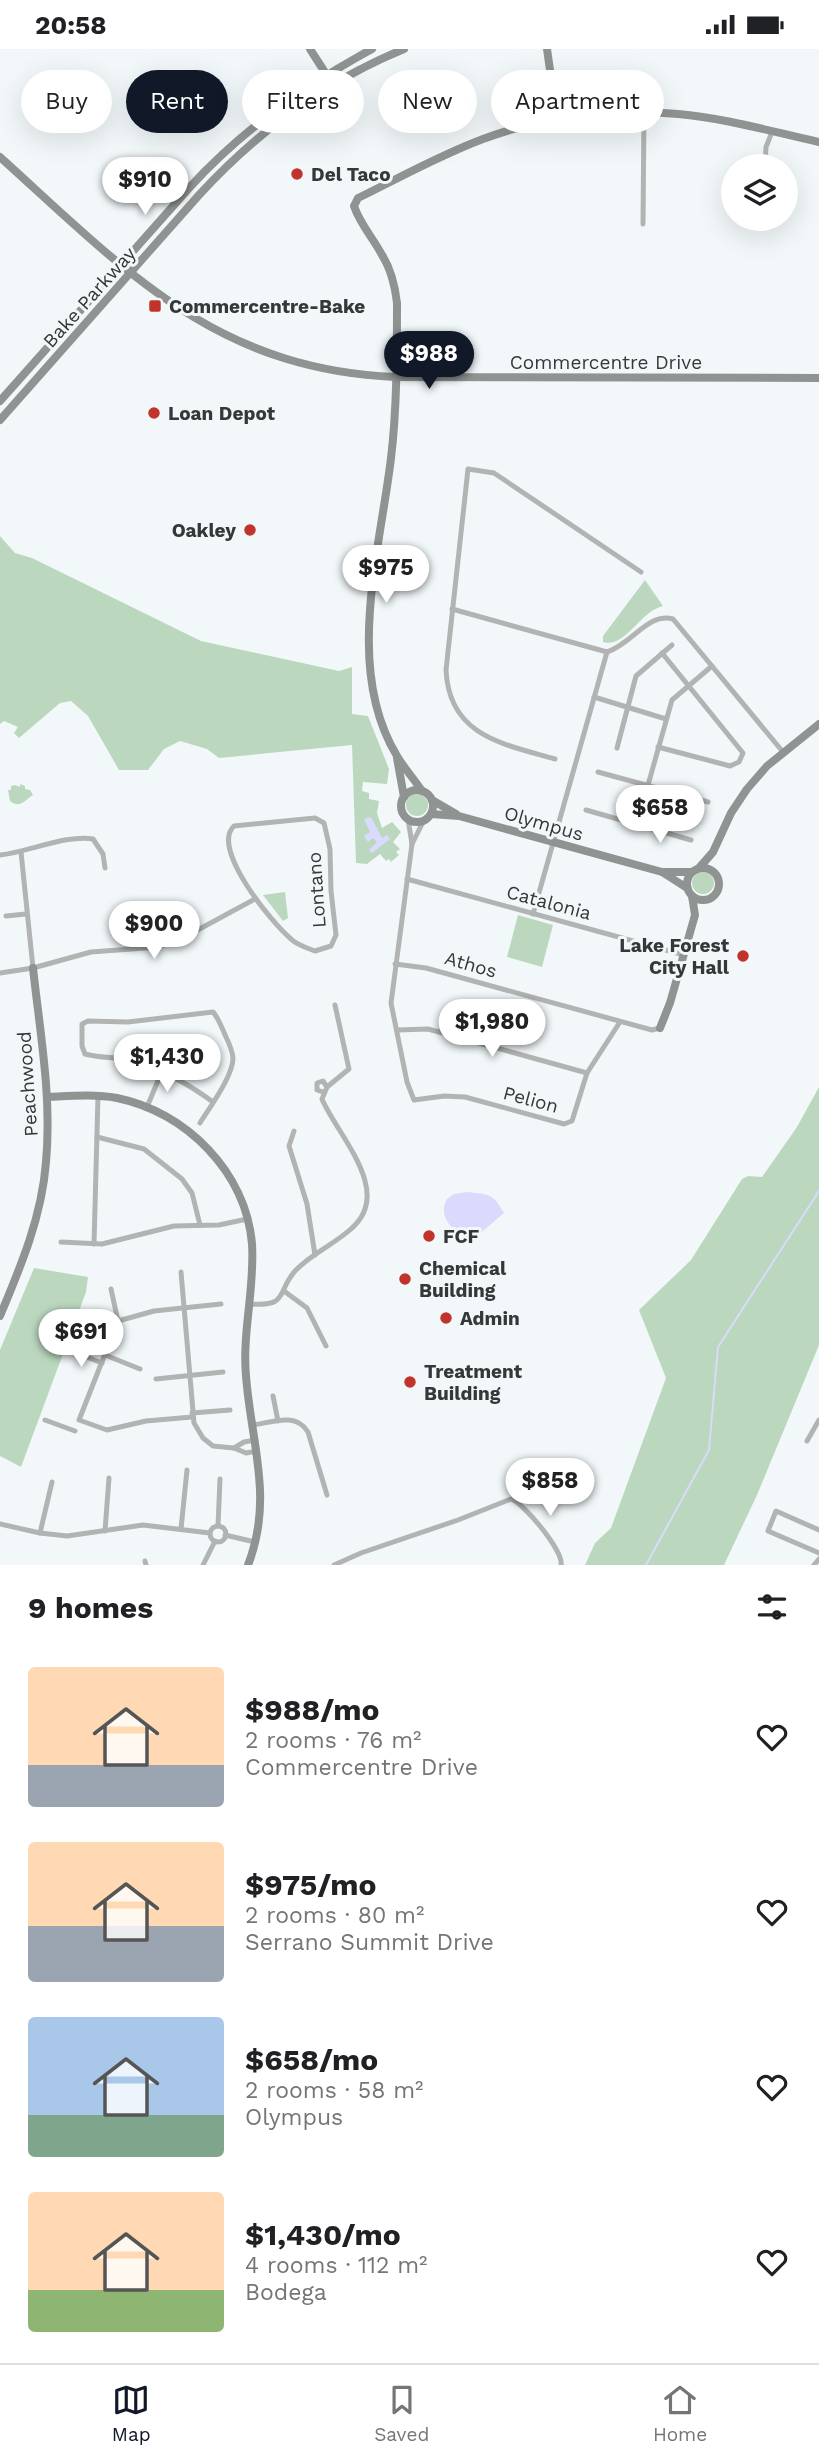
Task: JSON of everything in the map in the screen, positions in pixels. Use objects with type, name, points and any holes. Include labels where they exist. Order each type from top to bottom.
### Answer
[{"type":"street","points":[[310,49],[323,70]]},
{"type":"street","name":"Bake Parkway","points":[[333,70],[372,49]]},
{"type":"street","name":"Bake Parkway","points":[[0,420],[209,184],[274,125],[332,85],[378,59],[404,49]]},
{"type":"street","points":[[547,49],[550,70]]},
{"type":"street","points":[[664,114],[703,117],[819,142]]},
{"type":"street","points":[[766,154],[772,132]]},
{"type":"street","name":"Bake Parkway","points":[[0,401],[195,181],[246,133]]},
{"type":"street","points":[[502,133],[450,152],[358,198],[354,206],[383,256],[393,279],[397,303],[391,456],[378,541],[369,644],[369,668],[376,703],[396,755],[404,797],[401,807],[408,819],[412,844],[391,1003],[397,1030],[428,1029],[587,1073]]},
{"type":"street","points":[[643,224],[644,133]]},
{"type":"street","name":"Commercentre Drive","points":[[0,157],[121,265],[190,316],[261,351],[337,372],[395,377],[819,378]]},
{"type":"street","points":[[555,759],[500,744],[486,737],[473,729],[459,713],[451,698],[446,680],[468,469],[494,473],[641,572]]},
{"type":"street","points":[[452,609],[607,652],[621,648],[655,619],[673,619],[783,752]]},
{"type":"street","points":[[617,748],[636,676],[672,645]]},
{"type":"street","points":[[533,914],[607,652]]},
{"type":"street","points":[[658,747],[730,767],[741,759],[743,753],[662,653]]},
{"type":"street","points":[[637,824],[672,700],[712,666]]},
{"type":"street","points":[[594,697],[666,719]]},
{"type":"street","points":[[695,915],[687,880],[713,852],[731,813],[747,789],[783,752],[819,724]]},
{"type":"street","points":[[396,755],[432,800],[428,817],[412,844]]},
{"type":"street","points":[[598,772],[708,802]]},
{"type":"street","points":[[404,797],[412,791],[422,790]]},
{"type":"street","name":"Olympus","points":[[432,800],[459,816],[662,872],[695,870]]},
{"type":"street","points":[[586,810],[691,840]]},
{"type":"street","name":"Olympus","points":[[428,817],[459,816]]},
{"type":"street","points":[[408,819],[415,822],[428,817]]},
{"type":"street","name":"Lontano","points":[[315,818],[324,823],[330,849],[336,935],[331,946],[315,951],[292,941],[255,899],[233,860],[227,838],[229,831],[234,826],[315,818]]},
{"type":"street","points":[[0,855],[82,837],[93,839],[103,854],[105,868]]},
{"type":"street","points":[[21,852],[33,968]]},
{"type":"street","points":[[660,1028],[695,915],[718,888],[713,852]]},
{"type":"street","points":[[695,870],[710,869],[715,873]]},
{"type":"street","name":"Olympus","points":[[662,872],[690,892]]},
{"type":"street","name":"Catalonia","points":[[407,879],[684,955]]},
{"type":"street","points":[[690,892],[696,899],[707,899]]},
{"type":"street","points":[[0,973],[33,968],[91,952],[158,947],[183,938],[255,899]]},
{"type":"street","points":[[6,916],[26,914]]},
{"type":"street","name":"Athos","points":[[395,964],[426,968],[652,1030],[660,1028]]},
{"type":"street","name":"Peachwood","points":[[0,1316],[23,1260],[38,1212],[46,1164],[48,1097],[33,968]]},
{"type":"street","points":[[250,1304],[272,1303],[285,1291],[296,1270],[358,1223],[365,1206],[365,1174],[323,1102],[325,1090],[349,1069],[335,1005]]},
{"type":"street","points":[[200,1123],[213,1102],[231,1070],[233,1058],[213,1012],[128,1023],[85,1022],[81,1028],[85,1054],[131,1061],[162,1071],[180,1079],[213,1102]]},
{"type":"street","name":"Pelion","points":[[397,1030],[407,1082],[414,1100],[465,1097],[564,1124],[572,1121],[587,1073],[620,1022]]},
{"type":"street","points":[[147,1107],[162,1071]]},
{"type":"street","points":[[48,1097],[98,1096],[147,1107],[182,1126],[206,1147],[232,1183],[247,1219],[253,1259],[245,1355],[261,1492],[255,1542],[248,1565]]},
{"type":"street","points":[[94,1244],[98,1096]]},
{"type":"street","points":[[294,1131],[289,1146],[307,1204],[316,1255]]},
{"type":"street","points":[[97,1137],[144,1149],[183,1179],[192,1193],[200,1225]]},
{"type":"street","points":[[61,1242],[94,1244],[174,1226],[219,1226],[247,1219]]},
{"type":"street","points":[[181,1272],[192,1415],[196,1428],[209,1444],[221,1449],[234,1448],[244,1442],[256,1440]]},
{"type":"street","points":[[111,1289],[118,1321],[79,1420],[107,1430],[146,1421],[230,1410]]},
{"type":"street","points":[[285,1291],[307,1308],[326,1346]]},
{"type":"street","points":[[118,1321],[153,1311],[221,1304]]},
{"type":"street","points":[[69,1350],[102,1363]]},
{"type":"street","points":[[105,1355],[140,1369]]},
{"type":"street","points":[[156,1379],[223,1373]]},
{"type":"street","points":[[272,1396],[278,1420]]},
{"type":"street","points":[[44,1420],[75,1431]]},
{"type":"street","points":[[253,1425],[296,1420],[307,1430],[327,1495]]},
{"type":"street","points":[[807,1441],[819,1420]]},
{"type":"street","points":[[234,1448],[246,1453],[257,1451]]},
{"type":"street","points":[[181,1529],[187,1469]]},
{"type":"street","points":[[105,1531],[109,1478]]},
{"type":"street","points":[[218,1526],[220,1479]]},
{"type":"street","points":[[40,1534],[52,1482]]},
{"type":"street","points":[[334,1565],[510,1499],[517,1501],[536,1520],[560,1555],[561,1563]]},
{"type":"street","points":[[819,1530],[776,1511],[768,1531],[819,1553]]},
{"type":"street","points":[[0,1524],[40,1534],[67,1536],[143,1525],[209,1533],[215,1541]]},
{"type":"street","points":[[209,1533],[211,1528],[218,1526],[223,1528],[226,1535]]},
{"type":"street","points":[[226,1535],[255,1542]]},
{"type":"street","points":[[215,1541],[222,1541],[226,1535]]},
{"type":"street","points":[[203,1565],[215,1541]]},
{"type":"street","points":[[814,1565],[819,1559]]},
{"type":"green space","points":[[0,536],[15,553],[32,558],[201,641],[339,671],[352,667],[352,714],[368,716],[389,769],[387,784],[363,782],[362,791],[369,793],[369,799],[379,801],[377,813],[382,828],[392,822],[401,832],[393,842],[400,849],[396,852],[399,855],[391,862],[389,859],[386,861],[380,854],[367,864],[356,863],[352,745],[219,758],[207,749],[180,741],[164,749],[148,770],[119,770],[88,716],[71,701],[60,703],[19,738],[14,733],[18,727],[4,721],[0,724]]},
{"type":"green space","points":[[645,580],[663,606],[647,615],[618,640],[603,642],[603,636]]},
{"type":"green space","points":[[20,784],[33,795],[17,804],[10,801],[8,790],[15,785],[20,787]]},
{"type":"green space","points":[[417,794],[425,797],[428,805],[425,813],[417,816],[409,813],[406,805],[409,797]]},
{"type":"green space","points":[[703,872],[711,875],[714,883],[711,891],[703,894],[695,891],[692,883],[695,875]]},
{"type":"green space","points":[[285,892],[288,918],[283,921],[263,895]]},
{"type":"green space","points":[[518,915],[553,925],[542,967],[507,957]]},
{"type":"green space","points":[[819,1087],[819,1345],[757,1495],[724,1565],[585,1565],[595,1543],[611,1528],[666,1378],[639,1310],[691,1260],[742,1179],[748,1176],[762,1177],[797,1127]]},
{"type":"green space","points":[[34,1268],[88,1277],[86,1292],[21,1467],[0,1456],[0,1350]]},
{"type":"water","points":[[371,817],[382,838],[387,835],[390,839],[372,853],[369,850],[377,842],[373,838],[368,842],[364,836],[370,832],[364,819]]},
{"type":"water","points":[[466,1192],[489,1196],[504,1213],[470,1242],[449,1224],[444,1212],[447,1199],[454,1194]]},
{"type":"waterway","points":[[646,1565],[709,1450],[718,1347],[819,1191]]},
{"type":"place","name":"Del Taco","points":[[297,174]]},
{"type":"place","name":"Commercentre-Bake","points":[[155,306]]},
{"type":"place","name":"Loan Depot","points":[[154,413]]},
{"type":"place","name":"Oakley","points":[[250,530]]},
{"type":"place","name":"Lake Forest City Hall","points":[[743,956]]},
{"type":"place","name":"FCF","points":[[429,1236]]},
{"type":"place","name":"Chemical Building","points":[[405,1279]]},
{"type":"place","name":"Admin","points":[[446,1318]]},
{"type":"place","name":"Treatment Building","points":[[410,1382]]}]
